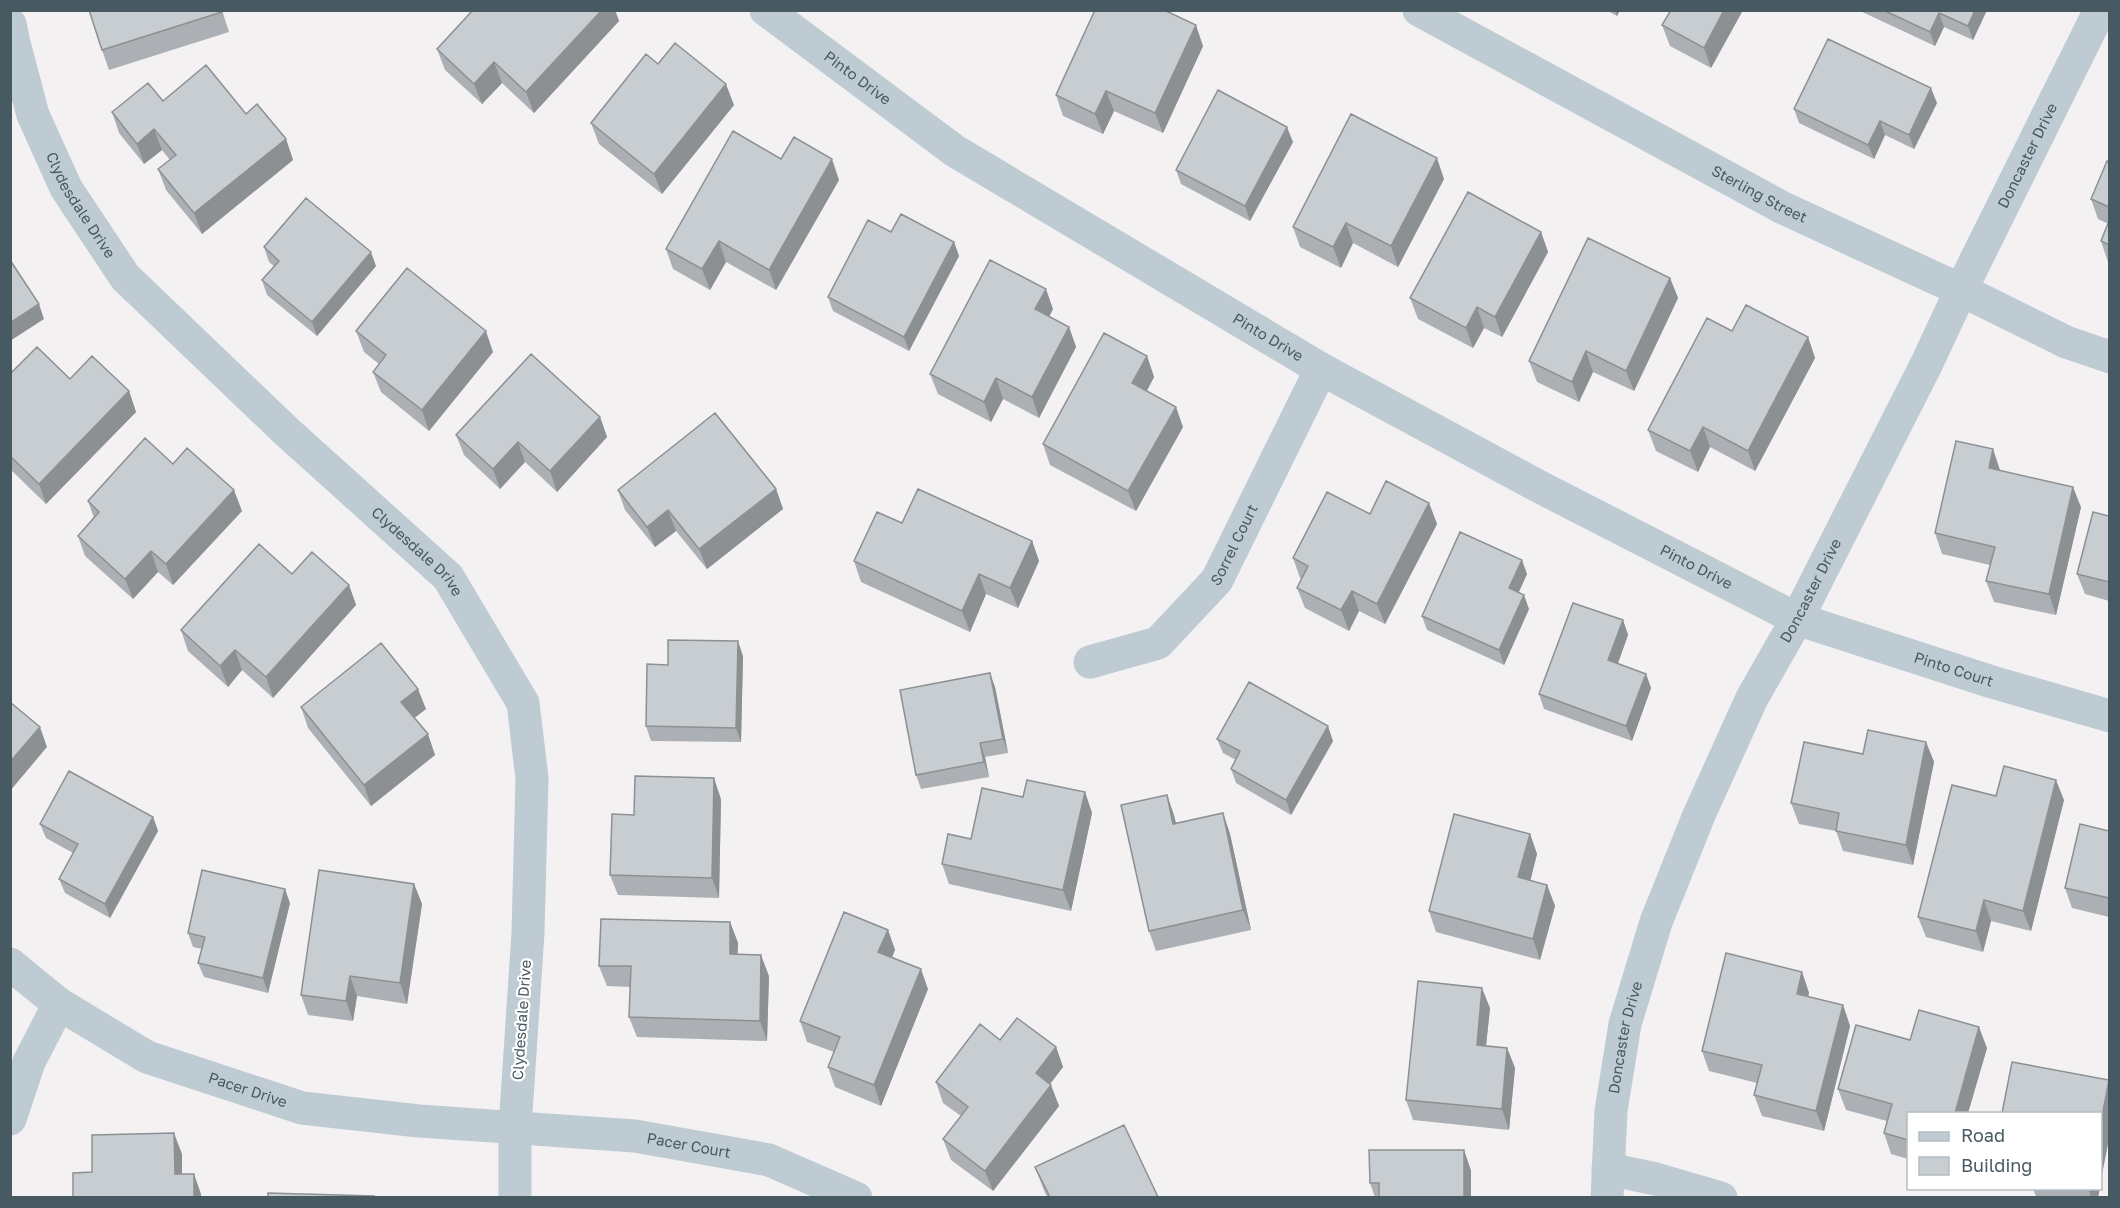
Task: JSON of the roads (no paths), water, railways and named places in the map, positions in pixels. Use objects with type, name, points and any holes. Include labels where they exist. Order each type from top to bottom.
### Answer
[{"type":"street","name":"Pinto Drive","points":[[766,10],[955,151],[1322,369],[1540,487],[1797,619]]},
{"type":"street","name":"Sterling Street","points":[[1419,10],[1783,208],[1961,290],[2066,342],[2109,357]]},
{"type":"street","name":"Doncaster Drive","points":[[1607,1183],[1611,1111],[1625,1024],[1656,922],[1699,815],[1752,698],[1797,619],[1927,363],[2100,10]]},
{"type":"street","name":"Clydesdale Drive","points":[[10,24],[33,115],[66,188],[125,277],[286,431],[448,577],[523,703],[532,778],[528,933],[515,1128],[515,1197]]},
{"type":"street","name":"Sorrel Court","points":[[1090,662],[1158,643],[1217,580],[1322,369]]},
{"type":"street","name":"Pinto Court","points":[[1797,619],[1992,682],[2109,716]]},
{"type":"street","name":"Pacer Drive","points":[[10,964],[59,1004],[147,1057],[302,1108],[419,1121],[515,1128]]},
{"type":"street","points":[[10,1119],[29,1062],[59,1004]]},
{"type":"street","name":"Pacer Court","points":[[515,1128],[635,1136],[770,1161],[856,1197]]},
{"type":"street","points":[[1607,1183],[1656,1179],[1721,1197]]}]
